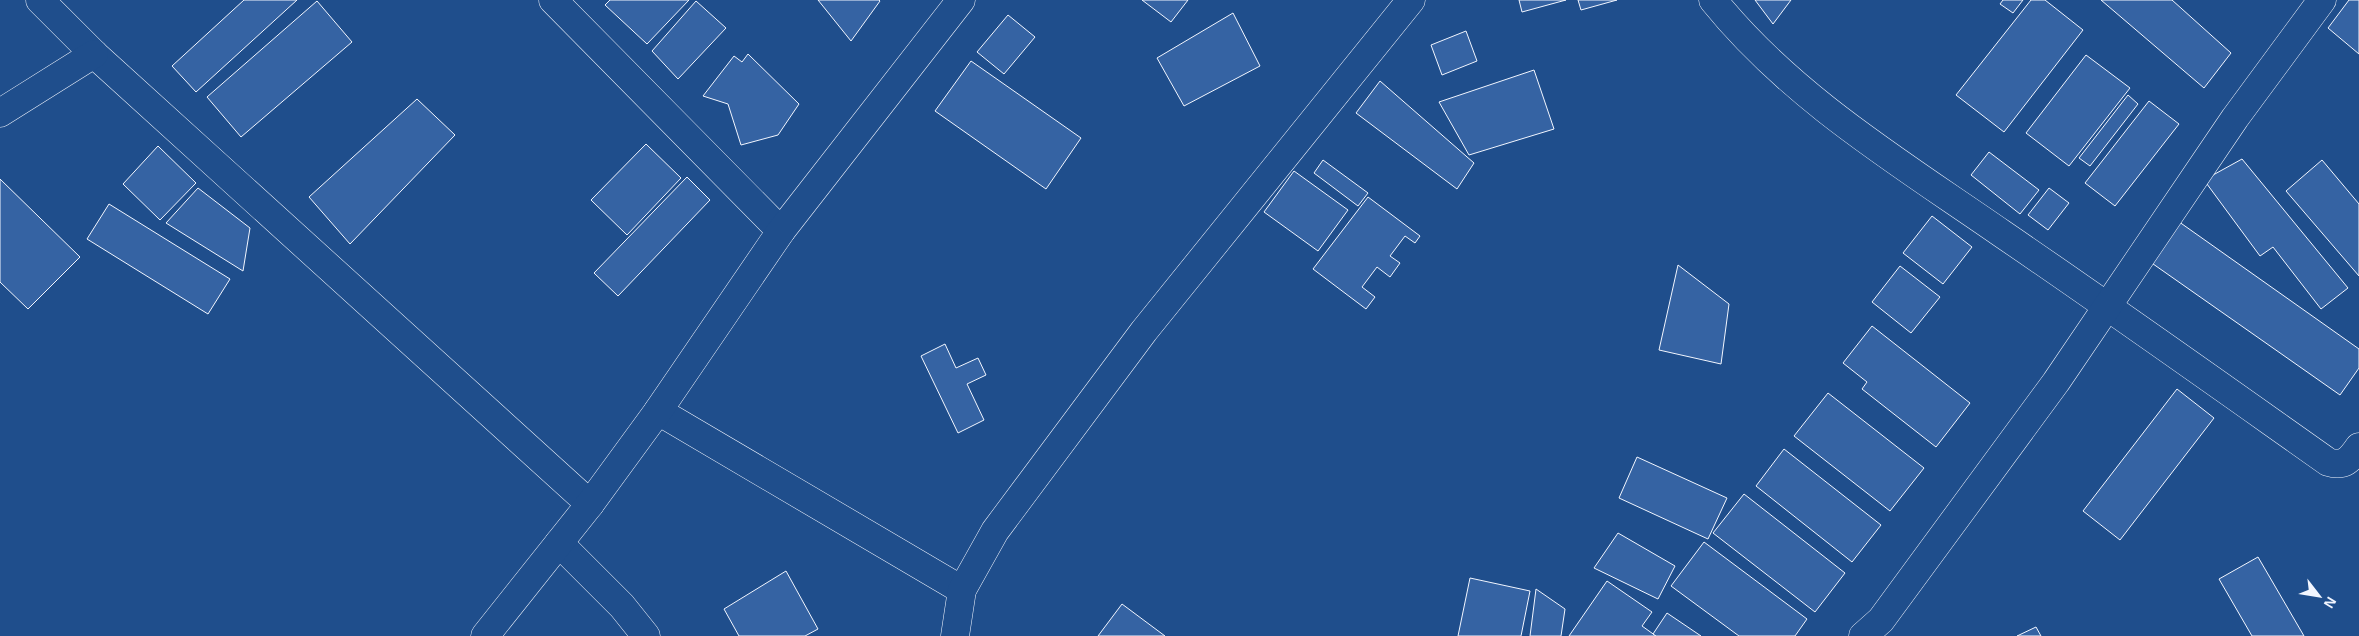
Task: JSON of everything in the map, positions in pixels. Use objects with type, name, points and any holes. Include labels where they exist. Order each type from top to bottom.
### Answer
[{"type":"street","points":[[40,0],[94,54],[590,504]]},
{"type":"street","points":[[553,0],[781,231]]},
{"type":"street","points":[[485,636],[590,504],[658,411],[781,231],[961,0]]},
{"type":"street","points":[[955,636],[962,590],[995,531],[1144,331],[1411,0]]},
{"type":"street","points":[[1713,0],[1729,20],[1785,78],[1879,148],[2328,462],[2338,465],[2347,462],[2359,447]]},
{"type":"street","points":[[1880,631],[2056,382],[2235,118],[2322,0]]},
{"type":"street","points":[[0,113],[94,54]]},
{"type":"street","points":[[658,411],[962,590]]},
{"type":"street","points":[[559,543],[622,606],[646,636]]},
{"type":"building","points":[[244,0],[297,0],[196,92],[172,66]]},
{"type":"building","points":[[610,0],[689,0],[647,44],[605,5]]},
{"type":"building","points":[[818,0],[879,0],[880,1],[851,41]]},
{"type":"building","points":[[1142,0],[1188,0],[1171,22]]},
{"type":"building","points":[[1519,0],[1566,0],[1522,12]]},
{"type":"building","points":[[1578,0],[1617,0],[1581,10]]},
{"type":"building","points":[[1755,0],[1791,0],[1773,24]]},
{"type":"building","points":[[2003,0],[2023,0],[2013,13],[2000,4]]},
{"type":"building","points":[[2031,0],[2045,0],[2083,30],[2004,132],[1956,95]]},
{"type":"building","points":[[2101,0],[2172,0],[2231,53],[2204,88]]},
{"type":"building","points":[[2349,0],[2359,0],[2359,54],[2328,28]]},
{"type":"building","points":[[317,1],[352,42],[241,137],[207,97]]},
{"type":"building","points":[[696,1],[726,28],[678,79],[652,51]]},
{"type":"building","points":[[1233,13],[1260,66],[1184,106],[1157,58]]},
{"type":"building","points":[[1008,15],[1035,37],[1004,74],[977,52]]},
{"type":"building","points":[[1466,31],[1477,61],[1442,75],[1431,45]]},
{"type":"building","points":[[748,54],[799,104],[778,135],[741,145],[728,104],[703,96],[734,56],[742,62]]},
{"type":"building","points":[[2086,55],[2130,88],[2069,166],[2026,133]]},
{"type":"building","points":[[971,61],[1081,138],[1046,189],[935,111]]},
{"type":"building","points":[[1534,70],[1554,129],[1469,155],[1439,102]]},
{"type":"building","points":[[1380,81],[1474,163],[1457,189],[1356,113]]},
{"type":"building","points":[[2128,95],[2138,104],[2090,166],[2079,158]]},
{"type":"building","points":[[417,99],[455,135],[350,244],[309,197]]},
{"type":"building","points":[[2149,101],[2179,124],[2115,206],[2085,183]]},
{"type":"building","points":[[646,144],[681,178],[627,235],[591,200]]},
{"type":"building","points":[[158,146],[196,183],[160,220],[123,184]]},
{"type":"building","points":[[1989,152],[2039,190],[2020,214],[1971,175]]},
{"type":"building","points":[[2242,159],[2348,288],[2321,309],[2273,247],[2260,256],[2204,180]]},
{"type":"building","points":[[1323,160],[1368,193],[1358,206],[1314,173]]},
{"type":"building","points":[[2322,160],[2359,204],[2359,276],[2286,191]]},
{"type":"building","points":[[1294,171],[1348,210],[1318,251],[1264,212]]},
{"type":"building","points":[[687,177],[710,200],[618,296],[594,273]]},
{"type":"building","points":[[0,179],[80,257],[28,309],[0,282]]},
{"type":"building","points":[[198,188],[250,228],[243,271],[166,223]]},
{"type":"building","points":[[2049,188],[2069,203],[2048,230],[2028,215]]},
{"type":"building","points":[[1368,197],[1420,236],[1415,243],[1405,236],[1390,256],[1400,263],[1390,277],[1377,267],[1362,287],[1375,297],[1366,309],[1313,269]]},
{"type":"building","points":[[109,204],[230,279],[208,314],[87,239]]},
{"type":"building","points":[[1932,216],[1972,247],[1943,284],[1903,253]]},
{"type":"building","points":[[2175,219],[2359,349],[2359,368],[2340,395],[2146,259]]},
{"type":"building","points":[[1678,265],[1729,304],[1721,364],[1659,350]]},
{"type":"building","points":[[1900,266],[1940,297],[1911,333],[1872,302]]},
{"type":"building","points":[[1872,326],[1970,403],[1936,447],[1862,389],[1867,382],[1843,363]]},
{"type":"building","points":[[945,344],[956,368],[978,358],[986,375],[967,384],[984,420],[958,433],[921,356]]},
{"type":"building","points":[[2177,389],[2214,418],[2120,540],[2083,511]]},
{"type":"building","points":[[1828,393],[1924,468],[1890,511],[1794,436]]},
{"type":"building","points":[[1784,449],[1881,525],[1852,562],[1756,486]]},
{"type":"building","points":[[1637,457],[1727,498],[1708,539],[1619,498]]},
{"type":"building","points":[[1744,494],[1845,573],[1815,612],[1713,533]]},
{"type":"building","points":[[1618,533],[1675,566],[1658,599],[1594,568]]},
{"type":"building","points":[[1704,542],[1807,619],[1795,636],[1739,636],[1671,586]]},
{"type":"building","points":[[2258,557],[2304,636],[2252,636],[2219,579]]},
{"type":"building","points":[[786,571],[818,629],[805,636],[739,636],[724,609]]},
{"type":"building","points":[[1470,578],[1530,591],[1521,636],[1458,636]]},
{"type":"building","points":[[1607,581],[1652,612],[1642,626],[1656,636],[1569,636]]},
{"type":"building","points":[[1536,589],[1565,609],[1561,636],[1530,636]]},
{"type":"building","points":[[1122,604],[1165,636],[1098,636]]},
{"type":"building","points":[[1667,613],[1701,636],[1656,636],[1653,634]]},
{"type":"building","points":[[2036,627],[2041,636],[2017,636]]}]
